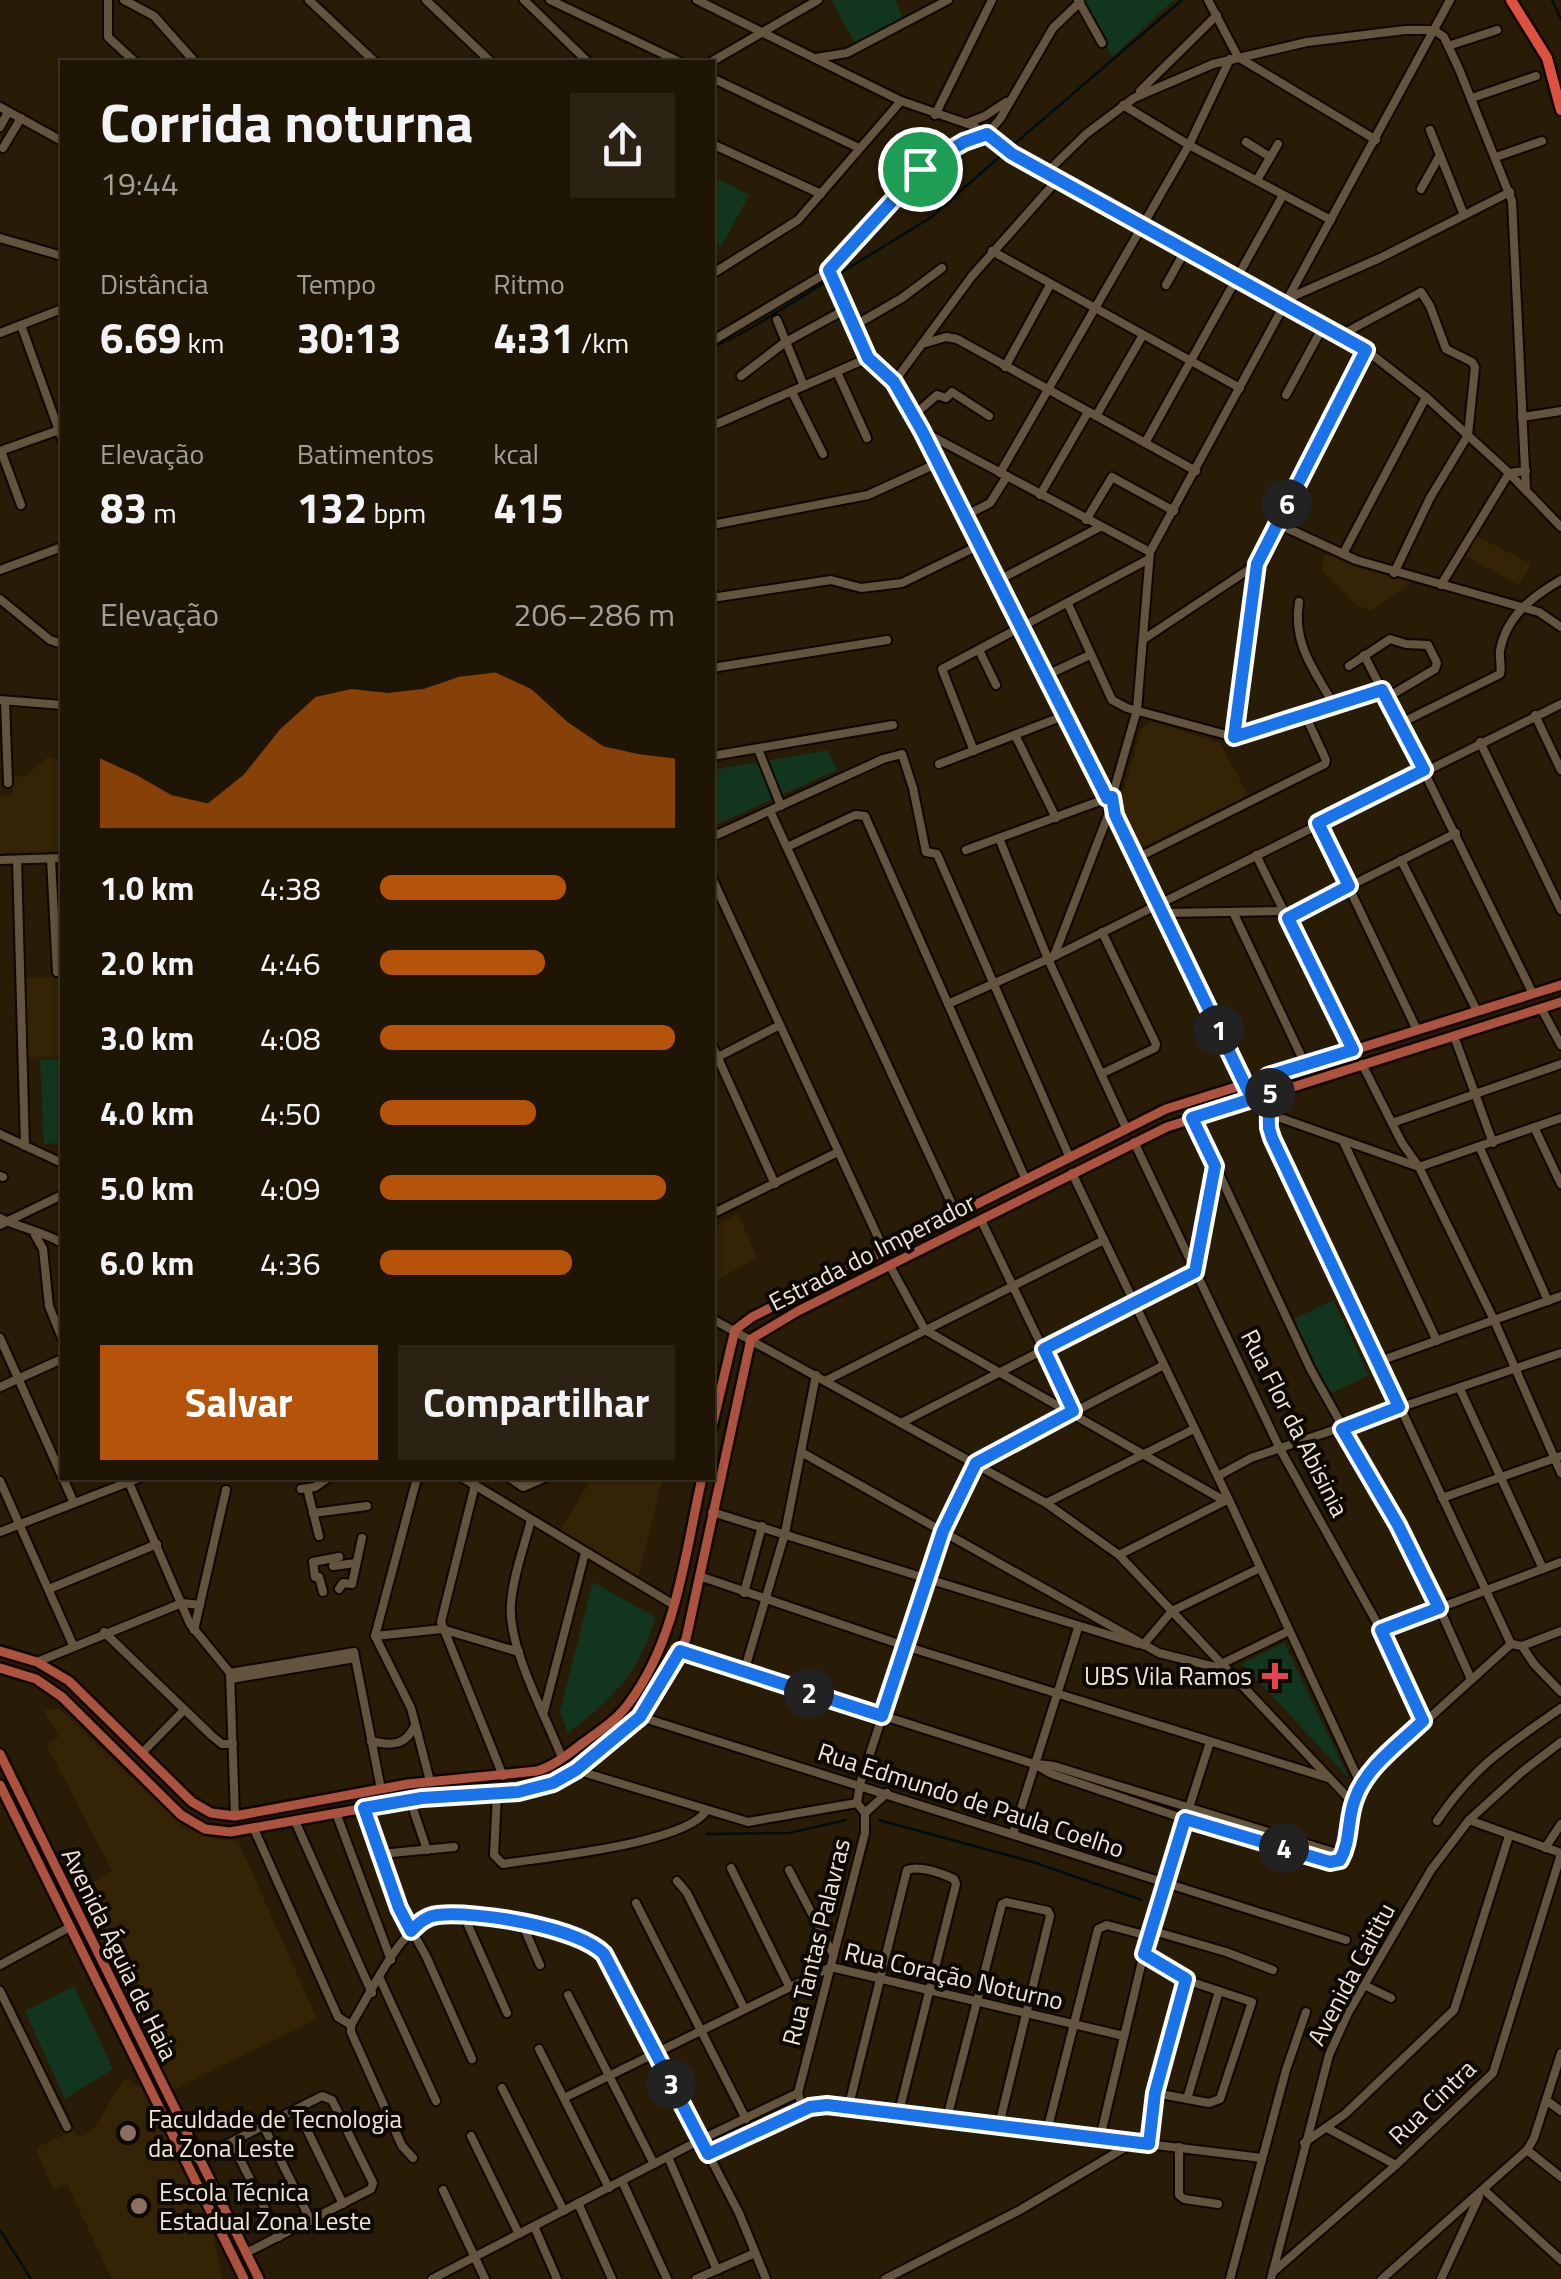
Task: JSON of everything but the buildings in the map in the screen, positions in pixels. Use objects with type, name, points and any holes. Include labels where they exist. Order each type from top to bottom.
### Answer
[{"type":"highway","points":[[1512,0],[1547,58],[1561,110]]},
{"type":"main road","name":"Estrada do Imperador","points":[[735,1330],[956,1213],[1166,1109],[1561,985]]},
{"type":"main road","name":"Estrada do Imperador","points":[[0,1668],[36,1679],[62,1697],[192,1824],[219,1832],[410,1800],[518,1792],[553,1783],[576,1770],[640,1717],[686,1639],[751,1339],[1134,1142],[1192,1118],[1561,1002]]},
{"type":"main road","points":[[1252,1099],[1264,1077]]},
{"type":"main road","points":[[715,1416],[735,1330]]},
{"type":"main road","points":[[715,1428],[730,1426]]},
{"type":"main road","points":[[0,1651],[37,1662],[69,1681],[201,1809],[235,1816],[380,1788],[537,1772],[562,1758],[628,1706],[660,1648],[674,1605],[702,1480]]},
{"type":"main road","name":"Avenida Águia de Haia","points":[[0,1754],[259,2279]]},
{"type":"main road","points":[[454,1778],[456,1796]]},
{"type":"main road","name":"Avenida Águia de Haia","points":[[0,1785],[244,2279]]},
{"type":"street","points":[[108,0],[108,37],[133,60]]},
{"type":"street","points":[[124,0],[154,16],[193,60]]},
{"type":"street","points":[[309,0],[372,60]]},
{"type":"street","points":[[426,0],[489,60]]},
{"type":"street","points":[[524,0],[586,60]]},
{"type":"street","points":[[550,0],[676,60]]},
{"type":"street","points":[[697,0],[901,101],[966,123],[1012,154],[1287,301],[1366,350],[1426,397],[1561,527]]},
{"type":"street","points":[[714,60],[818,0]]},
{"type":"street","points":[[810,58],[848,53],[948,0]]},
{"type":"street","points":[[935,115],[992,0]]},
{"type":"street","points":[[1208,0],[1234,58],[1376,140]]},
{"type":"street","points":[[1051,958],[1110,800],[1137,710],[1150,556],[1450,0]]},
{"type":"street","points":[[715,335],[829,270],[926,164],[987,134],[1054,28],[1079,1],[1102,44]]},
{"type":"street","points":[[1134,98],[1216,15]]},
{"type":"street","points":[[1046,172],[1086,134],[1134,98],[1234,58],[1307,42],[1434,30],[1448,46],[1510,192],[1526,490]]},
{"type":"street","points":[[1448,46],[1498,30]]},
{"type":"street","points":[[840,72],[848,53]]},
{"type":"street","points":[[965,516],[990,504],[1047,390],[1234,58]]},
{"type":"street","points":[[1472,98],[1536,76]]},
{"type":"street","points":[[715,79],[859,148]]},
{"type":"street","points":[[966,123],[994,111],[1013,95]]},
{"type":"street","points":[[715,272],[787,229],[901,101]]},
{"type":"street","points":[[1123,105],[1188,145],[1331,220]]},
{"type":"street","points":[[0,127],[4,109],[60,140]]},
{"type":"street","points":[[2,148],[21,118]]},
{"type":"street","points":[[1430,130],[1464,215]]},
{"type":"street","points":[[1496,156],[1542,141]]},
{"type":"street","points":[[1246,142],[1270,157]]},
{"type":"street","points":[[1257,180],[1278,144]]},
{"type":"street","points":[[715,145],[822,194]]},
{"type":"street","points":[[1420,189],[1440,156]]},
{"type":"street","points":[[894,382],[992,251],[1058,179]]},
{"type":"street","points":[[1287,301],[1510,192]]},
{"type":"street","points":[[1145,443],[1283,195]]},
{"type":"street","points":[[0,238],[60,255]]},
{"type":"street","points":[[1166,285],[1186,250]]},
{"type":"street","points":[[992,251],[1240,388]]},
{"type":"street","points":[[852,327],[902,298],[942,268]]},
{"type":"street","points":[[829,270],[868,358],[894,382],[922,431],[1110,800],[1511,1644]]},
{"type":"street","points":[[1005,367],[1050,285]]},
{"type":"street","points":[[1341,335],[1422,292],[1446,349],[1472,362],[1475,371],[1468,435],[1430,498],[1394,572]]},
{"type":"street","points":[[741,376],[784,343],[846,309]]},
{"type":"street","points":[[0,333],[60,310]]},
{"type":"street","points":[[777,320],[804,386]]},
{"type":"street","points":[[20,325],[60,429]]},
{"type":"street","points":[[1286,395],[1324,326]]},
{"type":"street","points":[[1040,495],[1142,335]]},
{"type":"street","points":[[922,344],[954,338],[1196,471]]},
{"type":"street","points":[[1234,737],[1257,564],[1366,350]]},
{"type":"street","points":[[715,425],[868,358]]},
{"type":"street","points":[[837,372],[867,438]]},
{"type":"street","points":[[792,392],[824,454]]},
{"type":"street","points":[[913,416],[930,399],[946,398],[952,392],[990,416]]},
{"type":"street","points":[[1343,554],[1426,397]]},
{"type":"street","points":[[1522,417],[1561,411]]},
{"type":"street","points":[[922,431],[1150,556]]},
{"type":"street","points":[[21,505],[0,451],[60,432]]},
{"type":"street","points":[[715,524],[868,494],[938,463]]},
{"type":"street","points":[[1509,473],[1526,471]]},
{"type":"street","points":[[1441,585],[1509,473]]},
{"type":"street","points":[[1086,520],[1110,478],[1174,510]]},
{"type":"street","points":[[1278,524],[1394,572],[1540,612],[1561,627]]},
{"type":"street","points":[[998,580],[1100,527]]},
{"type":"street","points":[[715,598],[834,580],[861,588],[902,583],[980,545]]},
{"type":"street","points":[[0,570],[60,548]]},
{"type":"street","points":[[974,750],[941,672],[1150,556]]},
{"type":"street","points":[[1144,639],[1257,564]]},
{"type":"street","points":[[1401,724],[1500,674],[1501,648],[1521,607],[1561,580]]},
{"type":"street","points":[[0,599],[50,640],[60,643]]},
{"type":"street","points":[[1299,602],[1296,620],[1300,647],[1334,705]]},
{"type":"street","points":[[1068,604],[1109,697],[1137,710],[1234,737],[1384,693],[1435,669],[1437,664],[1430,647],[1390,639],[1349,666]]},
{"type":"street","points":[[715,668],[888,640]]},
{"type":"street","points":[[979,650],[996,685]]},
{"type":"street","points":[[1047,675],[1090,655]]},
{"type":"street","points":[[1364,655],[1534,994]]},
{"type":"street","points":[[8,783],[2,700],[60,705]]},
{"type":"street","points":[[948,1004],[1160,908],[1318,823],[1561,704]]},
{"type":"street","points":[[939,764],[1066,715]]},
{"type":"street","points":[[1137,858],[1325,764],[1305,715]]},
{"type":"street","points":[[1535,716],[1561,770]]},
{"type":"street","points":[[715,755],[893,725]]},
{"type":"street","points":[[1015,735],[1056,818]]},
{"type":"street","points":[[1480,742],[1561,910]]},
{"type":"street","points":[[758,748],[782,806]]},
{"type":"street","points":[[715,836],[883,759],[902,754],[926,852],[936,854],[1069,1156]]},
{"type":"street","points":[[966,850],[1110,800]]},
{"type":"street","points":[[770,811],[956,1213]]},
{"type":"street","points":[[787,847],[858,814],[865,816],[1025,1178]]},
{"type":"street","points":[[1318,823],[1417,1030]]},
{"type":"street","points":[[1160,908],[1286,914],[1456,833]]},
{"type":"street","points":[[999,838],[1126,1128]]},
{"type":"street","points":[[1256,855],[1353,1050]]},
{"type":"street","points":[[0,860],[60,858]]},
{"type":"street","points":[[51,859],[56,972]]},
{"type":"street","points":[[18,860],[25,1146]]},
{"type":"street","points":[[1401,860],[1477,1011]]},
{"type":"street","points":[[715,884],[884,1250]]},
{"type":"street","points":[[1233,912],[1305,1064]]},
{"type":"street","points":[[1101,1074],[1156,1044],[1102,932]]},
{"type":"street","points":[[1542,1008],[1561,1045]]},
{"type":"street","points":[[776,1184],[716,1059],[780,1025]]},
{"type":"street","points":[[1454,1036],[1493,1143]]},
{"type":"street","points":[[1362,1064],[1402,1142],[1419,1166],[1494,1320],[1558,1457],[1561,1473]]},
{"type":"street","points":[[1392,1122],[1561,1064]]},
{"type":"street","points":[[1264,1077],[1270,1093],[1269,1128]]},
{"type":"street","points":[[1269,1114],[1419,1166],[1561,1118]]},
{"type":"street","points":[[1192,1118],[1304,1356],[1398,1525],[1471,1679]]},
{"type":"street","points":[[1534,1127],[1561,1184]]},
{"type":"street","points":[[0,1134],[60,1162]]},
{"type":"street","points":[[1343,1141],[1437,1341]]},
{"type":"street","name":"Rua Flor da Abisinia","points":[[1134,1142],[1280,1449],[1381,1630],[1423,1721]]},
{"type":"street","points":[[1384,1156],[1402,1142]]},
{"type":"street","points":[[1480,1148],[1548,1301]]},
{"type":"street","points":[[715,1211],[838,1152]]},
{"type":"street","points":[[901,1423],[1195,1272],[1215,1166]]},
{"type":"street","points":[[1072,1173],[1361,1785]]},
{"type":"street","points":[[2,1221],[60,1196]]},
{"type":"street","points":[[981,1220],[1072,1412]]},
{"type":"street","points":[[2,1221],[60,1242]]},
{"type":"street","points":[[35,1235],[43,1250],[49,1306],[60,1333]]},
{"type":"street","points":[[826,1381],[1104,1240]]},
{"type":"street","points":[[1184,1248],[1201,1246]]},
{"type":"street","points":[[890,1266],[926,1330],[1227,1500]]},
{"type":"street","points":[[1377,1362],[1561,1296]]},
{"type":"street","points":[[715,1320],[1046,1503],[1119,1555],[1353,1803]]},
{"type":"street","points":[[0,1338],[60,1472]]},
{"type":"street","points":[[1218,1476],[1251,1458],[1561,1353]]},
{"type":"street","points":[[0,1388],[60,1360]]},
{"type":"street","points":[[576,1770],[736,1820],[758,1822],[858,1802],[860,1784],[943,1531],[976,1463],[1164,1366]]},
{"type":"street","points":[[744,1672],[785,1533],[816,1376]]},
{"type":"street","points":[[1460,1389],[1543,1568]]},
{"type":"street","points":[[1046,1503],[1194,1430]]},
{"type":"street","points":[[801,1452],[1143,1645]]},
{"type":"street","points":[[1442,1498],[1558,1457]]},
{"type":"street","points":[[64,1480],[74,1503]]},
{"type":"street","points":[[0,1532],[128,1480],[194,1630],[230,1676],[235,1816]]},
{"type":"street","points":[[319,1536],[304,1489],[325,1480]]},
{"type":"street","points":[[415,1480],[375,1636],[407,1699],[430,1781]]},
{"type":"street","points":[[466,1480],[674,1605]]},
{"type":"street","points":[[513,1480],[523,1487],[539,1480]]},
{"type":"street","points":[[0,1481],[73,1645]]},
{"type":"street","points":[[475,1485],[441,1616],[442,1629],[503,1776]]},
{"type":"street","points":[[194,1630],[226,1490]]},
{"type":"street","points":[[1119,1555],[1227,1500]]},
{"type":"street","points":[[313,1512],[367,1506]]},
{"type":"street","points":[[712,1512],[1204,1666],[1224,1664],[1289,1631]]},
{"type":"street","points":[[530,1520],[510,1604],[512,1633],[562,1758]]},
{"type":"street","points":[[744,1593],[762,1526]]},
{"type":"street","points":[[339,1589],[343,1583],[352,1584],[362,1538]]},
{"type":"street","points":[[49,1588],[157,1544]]},
{"type":"street","points":[[544,1711],[585,1553]]},
{"type":"street","points":[[323,1592],[319,1578],[314,1578],[313,1562],[356,1563]]},
{"type":"street","points":[[1381,1630],[1561,1562]]},
{"type":"street","points":[[1143,1645],[1172,1611],[1260,1568]]},
{"type":"street","points":[[699,1576],[905,1646],[1328,1778]]},
{"type":"street","points":[[37,1662],[182,1603],[200,1605]]},
{"type":"street","points":[[1013,1834],[1078,1628]]},
{"type":"street","points":[[375,1636],[442,1629],[518,1652]]},
{"type":"street","points":[[1511,1644],[1522,1646],[1561,1631]]},
{"type":"street","points":[[104,1632],[222,1744],[233,1744]]},
{"type":"street","points":[[680,1651],[1034,1764],[1054,1766],[1330,1862],[1340,1860],[1348,1845],[1353,1803],[1361,1785],[1423,1721],[1511,1644]]},
{"type":"street","points":[[1522,1646],[1561,1692]]},
{"type":"street","points":[[230,1676],[354,1655],[380,1788]]},
{"type":"street","points":[[1437,1821],[1474,1772],[1561,1708]]},
{"type":"street","points":[[142,1753],[184,1710]]},
{"type":"street","name":"Rua Edmundo de Paula Coelho","points":[[640,1717],[1346,1940]]},
{"type":"street","points":[[371,1741],[400,1744],[415,1725]]},
{"type":"street","points":[[1100,2138],[1149,1933],[1210,1742]]},
{"type":"street","name":"Avenida Caititu","points":[[1272,2275],[1329,2055],[1364,1985],[1431,1870],[1469,1820],[1522,1771],[1561,1742]]},
{"type":"street","points":[[865,1813],[888,1793]]},
{"type":"street","points":[[497,1794],[494,1855],[503,1864],[656,1838],[698,1821],[706,1811]]},
{"type":"street","points":[[410,1800],[428,1850]]},
{"type":"street","name":"Rua Tantas Palavras","points":[[798,2094],[865,1834],[865,1813],[858,1802]]},
{"type":"street","points":[[364,1808],[399,1908],[472,2060]]},
{"type":"street","points":[[336,1813],[390,1960]]},
{"type":"street","points":[[1187,1814],[1343,1855]]},
{"type":"street","points":[[1469,1820],[1561,1854]]},
{"type":"street","points":[[295,1821],[372,1992]]},
{"type":"street","points":[[1546,1848],[1561,1824]]},
{"type":"street","points":[[254,1828],[338,2017],[351,2025]]},
{"type":"street","points":[[1304,2143],[1324,2130],[1454,2010],[1509,1836]]},
{"type":"street","points":[[380,1854],[454,1847]]},
{"type":"street","name":"Rua Cintra","points":[[1272,2275],[1492,2073],[1561,1854]]},
{"type":"street","points":[[732,1868],[789,1986]]},
{"type":"street","points":[[849,2105],[908,1870],[914,1868],[943,1874],[956,1882],[899,2112]]},
{"type":"street","points":[[788,1870],[833,1954]]},
{"type":"street","points":[[677,1881],[687,1893],[744,2008]]},
{"type":"street","points":[[636,1903],[746,2118]]},
{"type":"street","points":[[947,2118],[1002,1904],[1048,1911],[1050,1918],[999,2124]]},
{"type":"street","points":[[413,2158],[405,2150],[352,2036],[351,2025],[390,1960],[411,1931],[436,1915],[553,1928],[596,1946],[604,1954],[739,2213],[766,2279]]},
{"type":"street","points":[[464,1916],[507,2013]]},
{"type":"street","points":[[522,1924],[540,1965]]},
{"type":"street","points":[[1048,2131],[1098,1929],[1107,1925],[1149,1933],[1226,1952],[1273,1970]]},
{"type":"street","points":[[0,1965],[70,1928]]},
{"type":"street","points":[[1144,1954],[1186,1979],[1252,2001],[1220,2098],[1210,2103],[1155,2093]]},
{"type":"street","name":"Rua Coração Noturno","points":[[564,2098],[831,1967],[1124,2036]]},
{"type":"street","points":[[380,1979],[436,2102]]},
{"type":"street","points":[[1149,2144],[1155,2093],[1186,1979]]},
{"type":"street","points":[[1364,1985],[1391,1998]]},
{"type":"street","points":[[0,1991],[68,2127]]},
{"type":"street","points":[[1187,2099],[1219,1991]]},
{"type":"street","points":[[568,1995],[654,2164]]},
{"type":"street","name":"Avenida Caititu","points":[[1230,2279],[1306,2012]]},
{"type":"street","points":[[539,2050],[609,2188]]},
{"type":"street","points":[[1382,2279],[1527,2150],[1561,2053]]},
{"type":"street","points":[[502,2088],[564,2211]]},
{"type":"street","points":[[432,2279],[700,2140],[798,2094],[803,2110]]},
{"type":"street","points":[[198,2159],[322,2096],[329,2096],[357,2150],[373,2186],[246,2253]]},
{"type":"street","points":[[1546,2100],[1561,2111]]},
{"type":"street","points":[[708,2154],[803,2110],[818,2105],[849,2105],[1262,2158]]},
{"type":"street","points":[[297,2109],[343,2204]]},
{"type":"street","points":[[1310,2123],[1396,2165]]},
{"type":"street","points":[[264,2127],[311,2221]]},
{"type":"street","points":[[471,2136],[519,2234]]},
{"type":"street","points":[[885,2279],[1020,2210],[1132,2142]]},
{"type":"street","points":[[232,2143],[279,2237]]},
{"type":"street","points":[[1179,2147],[1179,2195],[1218,2204]]},
{"type":"street","points":[[1527,2150],[1561,2177]]},
{"type":"street","points":[[668,2157],[717,2270]]},
{"type":"street","points":[[622,2181],[667,2279]]},
{"type":"street","points":[[443,2190],[485,2279]]},
{"type":"street","points":[[1483,2192],[1561,2260]]},
{"type":"street","points":[[1454,2278],[1443,2275],[1483,2192]]},
{"type":"street","points":[[578,2204],[612,2279]]},
{"type":"street","points":[[534,2226],[557,2279]]},
{"type":"street","points":[[703,2278],[755,2253]]},
{"type":"shaded area","points":[[1477,536],[1531,564],[1519,585],[1466,556]]},
{"type":"shaded area","points":[[1325,554],[1410,583],[1371,611],[1357,605],[1322,570]]},
{"type":"shaded area","points":[[1151,721],[1220,743],[1248,795],[1141,848],[1121,807],[1121,798],[1142,728]]},
{"type":"shaded area","points":[[49,756],[60,761],[60,851],[0,854],[0,796],[13,794],[12,777],[26,776]]},
{"type":"shaded area","points":[[60,976],[60,1056],[28,1057],[25,978]]},
{"type":"shaded area","points":[[738,1214],[757,1258],[715,1281],[715,1226]]},
{"type":"shaded area","points":[[591,1480],[662,1480],[638,1578],[559,1532]]},
{"type":"shaded area","points":[[60,1709],[185,1828],[215,1839],[238,1841],[317,2019],[171,2091],[73,1892],[112,1871],[46,1744],[59,1737],[44,1710]]},
{"type":"shaded area","name":"Escola Técnica Estadual Zona Leste","points":[[125,2078],[138,2086],[142,2083],[212,2229],[222,2279],[112,2279],[67,2184],[53,2190],[36,2148],[74,2130],[79,2138],[92,2131]]},
{"type":"green space","points":[[831,0],[895,0],[903,17],[855,43]]},
{"type":"green space","points":[[1082,0],[1174,0],[1112,57]]},
{"type":"green space","points":[[715,178],[749,195],[721,247],[715,243]]},
{"type":"green space","points":[[828,750],[837,770],[715,825],[715,770]]},
{"type":"green space","points":[[60,1059],[60,1143],[44,1144],[40,1060]]},
{"type":"green space","points":[[1333,1300],[1369,1375],[1330,1394],[1294,1319]]},
{"type":"green space","points":[[593,1582],[655,1617],[641,1654],[622,1683],[568,1733],[560,1712]]},
{"type":"green space","points":[[1284,1643],[1348,1776],[1242,1664]]},
{"type":"green space","points":[[74,1986],[113,2069],[65,2099],[25,2011]]},
{"type":"waterway","points":[[1011,147],[1182,0]]},
{"type":"waterway","points":[[1552,0],[1561,19]]},
{"type":"waterway","points":[[715,346],[930,218],[1005,152]]},
{"type":"waterway","points":[[707,1834],[789,1833],[846,1820]]},
{"type":"waterway","points":[[879,1820],[1033,1862],[1142,1900]]},
{"type":"waterway","points":[[0,2230],[31,2279]]},
{"type":"place","name":"UBS Vila Ramos","points":[[1275,1676]]},
{"type":"place","name":"Faculdade de Tecnologia da Zona Leste","points":[[128,2133]]},
{"type":"place","name":"Escola Técnica Estadual Zona Leste","points":[[139,2206]]},
{"type":"route","points":[[987,134],[1012,154],[1366,350],[1257,564],[1234,737],[1382,690],[1424,770],[1318,823],[1349,886],[1288,918],[1353,1050],[1268,1076],[1269,1128],[1399,1407],[1342,1429],[1398,1525],[1439,1608],[1381,1630],[1423,1721],[1361,1785],[1353,1803],[1348,1845],[1340,1860],[1330,1862],[1185,1819],[1144,1954],[1186,1979],[1155,2093],[1149,2144],[849,2105],[818,2105],[708,2154],[604,1954],[582,1938],[553,1928],[464,1916],[436,1915],[411,1931],[364,1808],[422,1798],[518,1792],[553,1783],[576,1770],[640,1717],[680,1651],[882,1716],[943,1531],[976,1463],[1073,1411],[1044,1349],[1195,1272],[1215,1166],[1192,1118],[1252,1099],[1115,815],[1112,797],[1107,798],[922,431],[894,382],[868,358],[858,340],[829,270],[920,169],[964,142],[987,134]]}]
